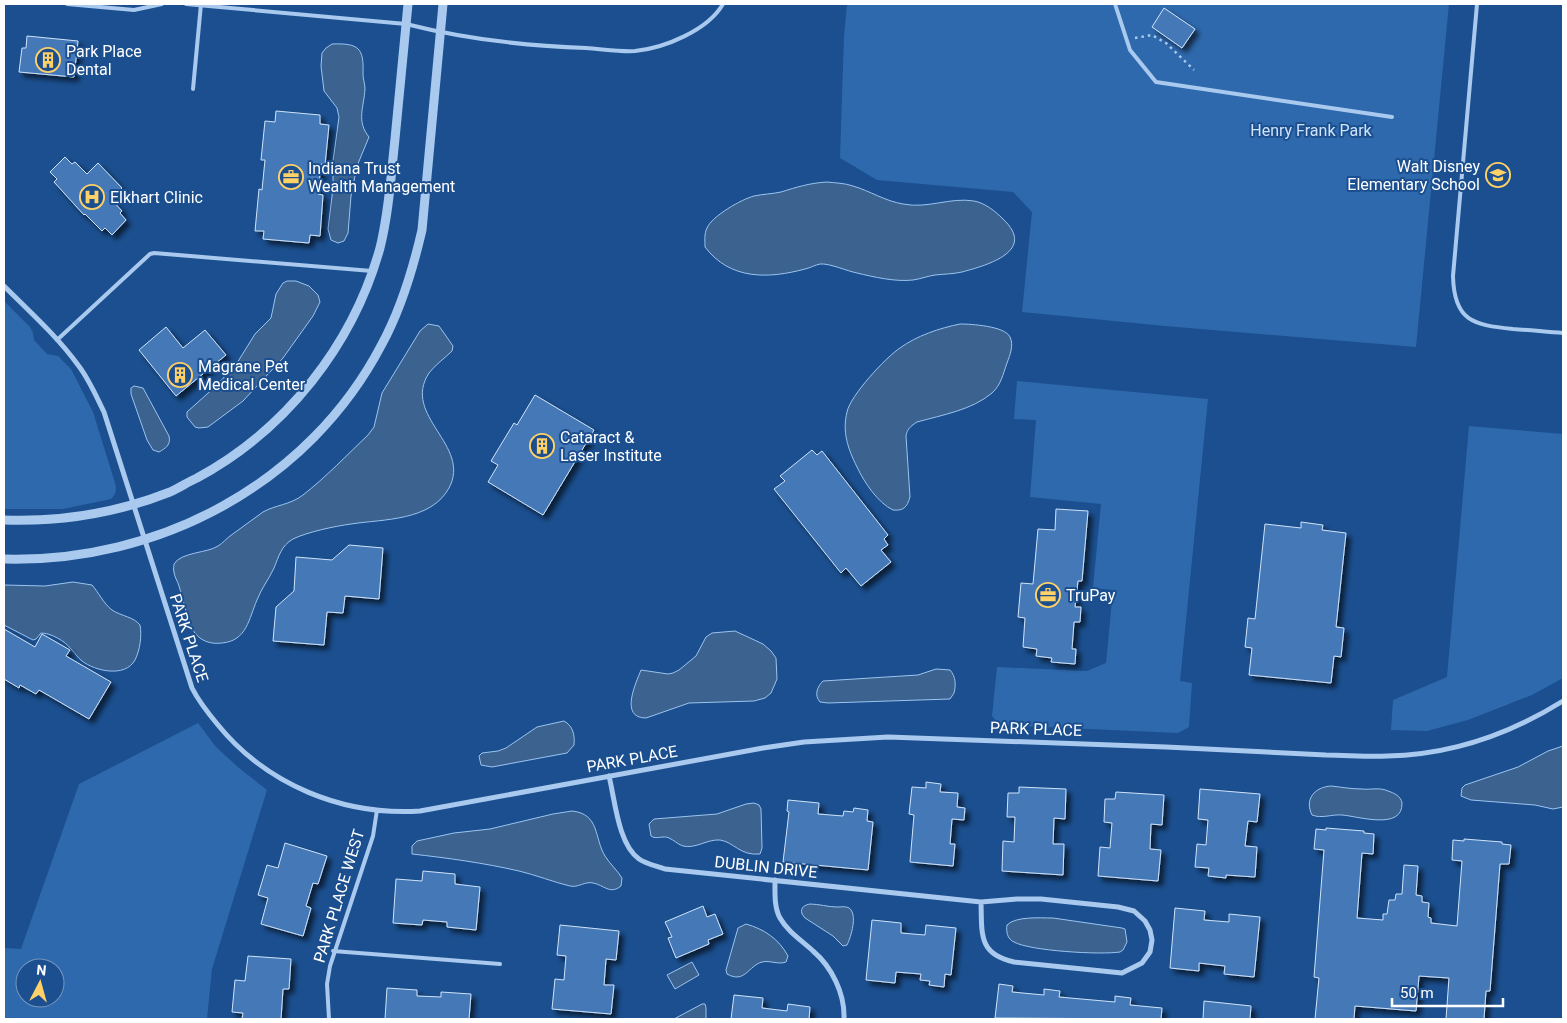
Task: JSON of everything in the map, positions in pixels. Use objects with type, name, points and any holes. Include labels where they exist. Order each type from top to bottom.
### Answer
[{"type":"street","points":[[4,520],[27,521],[102,513],[171,491],[218,466],[242,450],[275,422],[300,396],[323,367],[344,334],[364,295],[385,224],[408,4]]},
{"type":"street","points":[[4,559],[80,555],[145,541],[214,511],[285,465],[326,425],[353,391],[382,344],[400,304],[422,230],[443,4]]},
{"type":"street","name":"PARK PLACE","points":[[4,286],[57,340],[78,364],[92,386],[104,412],[192,688],[202,706],[230,741],[258,764],[290,784],[318,797],[349,806],[398,812],[420,810],[804,742],[888,737],[1326,755],[1408,755],[1449,749],[1493,737],[1563,702]]},
{"type":"street","name":"DUBLIN DRIVE","points":[[609,776],[622,834],[628,847],[640,860],[665,869],[981,902],[1041,899],[1118,907],[1134,911],[1145,921],[1150,930],[1152,940],[1150,952],[1142,962],[1122,973],[1001,959],[990,952],[982,939],[981,902]]},
{"type":"street","points":[[775,880],[775,902],[780,918],[792,934],[815,952],[828,967],[838,985],[845,1010],[844,1019]]},
{"type":"lane","points":[[67,4],[134,10],[162,4]]},
{"type":"lane","points":[[186,4],[406,24],[440,33],[535,46],[635,51],[669,42],[700,28],[719,11],[723,4]]},
{"type":"lane","points":[[193,89],[201,4]]},
{"type":"lane","points":[[1115,4],[1130,50],[1156,82],[1392,117]]},
{"type":"lane","points":[[1478,4],[1453,276],[1457,303],[1464,314],[1474,322],[1489,327],[1563,333]]},
{"type":"lane","points":[[57,340],[150,254],[154,253],[372,271]]},
{"type":"lane","name":"PARK PLACE WEST","points":[[329,1019],[327,984],[333,951],[373,836],[377,810]]},
{"type":"lane","points":[[333,951],[500,964]]},
{"type":"path","points":[[1126,40],[1152,35],[1166,43],[1194,70]]},
{"type":"green space","name":"Henry Frank Park","points":[[847,4],[1449,4],[1416,347],[1022,312],[1032,212],[1013,192],[877,180],[840,158],[844,36]]},
{"type":"green space","points":[[4,301],[30,327],[34,340],[47,354],[58,356],[71,369],[93,412],[115,483],[116,492],[111,499],[63,509],[4,509]]},
{"type":"green space","points":[[1017,381],[1208,399],[1180,681],[1192,683],[1189,727],[1178,733],[999,725],[992,716],[997,667],[1087,671],[1106,663],[1113,590],[1093,588],[1101,504],[1030,497],[1036,420],[1014,419]]},
{"type":"green space","points":[[1469,426],[1563,434],[1563,678],[1532,695],[1468,720],[1427,731],[1391,730],[1393,700],[1447,677]]},
{"type":"green space","points":[[198,723],[216,747],[267,790],[212,969],[207,1019],[4,1019],[4,948],[21,949],[79,784]]},
{"type":"shaded area","points":[[332,44],[354,46],[361,53],[365,89],[362,120],[369,137],[357,166],[351,196],[348,233],[344,241],[338,243],[331,240],[328,229],[333,188],[333,161],[339,117],[337,108],[324,91],[321,66],[322,53]]},
{"type":"shaded area","points":[[827,182],[850,185],[890,201],[903,204],[921,205],[956,200],[978,202],[990,208],[1003,219],[1012,230],[1015,240],[1012,248],[995,261],[959,273],[935,275],[916,280],[877,278],[824,264],[777,274],[750,274],[726,266],[705,247],[705,233],[710,223],[735,204],[754,196],[778,193],[809,184]]},
{"type":"shaded area","points":[[296,281],[309,286],[318,295],[320,302],[313,316],[283,358],[243,401],[208,427],[195,427],[187,417],[187,412],[216,386],[237,363],[255,334],[271,318],[276,294],[283,283]]},
{"type":"shaded area","points":[[428,324],[439,326],[453,346],[452,351],[429,373],[423,389],[424,403],[429,417],[452,458],[454,472],[449,488],[441,499],[419,513],[330,528],[293,539],[281,552],[242,633],[237,638],[222,643],[210,643],[201,639],[191,627],[174,574],[174,564],[182,557],[218,546],[263,512],[298,498],[336,466],[374,427],[382,393],[420,331]]},
{"type":"shaded area","points":[[960,324],[995,328],[1007,333],[1012,343],[1003,375],[995,390],[984,399],[956,411],[917,422],[907,431],[910,497],[904,508],[893,510],[887,507],[872,492],[854,460],[845,427],[847,412],[861,387],[894,353],[921,336]]},
{"type":"shaded area","points":[[134,386],[143,388],[169,436],[167,446],[159,452],[153,450],[147,440],[131,394],[131,388]]},
{"type":"shaded area","points":[[73,582],[92,585],[112,610],[134,620],[140,625],[139,647],[135,660],[130,666],[117,671],[94,668],[82,661],[58,638],[41,633],[33,640],[4,625],[4,585],[45,586]]},
{"type":"shaded area","points":[[735,631],[763,644],[776,658],[777,679],[771,693],[765,698],[754,701],[689,703],[646,718],[638,716],[633,712],[631,706],[633,691],[641,670],[673,673],[696,656],[706,637],[712,633]]},
{"type":"shaded area","points":[[936,669],[950,670],[953,675],[955,690],[950,699],[828,703],[820,702],[817,697],[818,688],[823,681],[918,675]]},
{"type":"shaded area","points":[[564,721],[573,731],[574,738],[574,745],[567,753],[492,767],[481,765],[479,756],[482,753],[506,748],[537,727]]},
{"type":"shaded area","points":[[1563,746],[1563,807],[1553,809],[1535,805],[1471,800],[1461,796],[1462,788],[1465,785],[1518,767],[1548,751]]},
{"type":"shaded area","points":[[1331,786],[1385,790],[1400,798],[1402,803],[1400,812],[1395,817],[1378,820],[1342,815],[1320,817],[1312,815],[1309,804],[1312,795],[1320,789]]},
{"type":"shaded area","points":[[754,803],[759,805],[761,809],[762,848],[760,854],[747,853],[720,840],[688,847],[667,837],[655,838],[651,836],[649,824],[654,819],[717,814]]},
{"type":"shaded area","points":[[572,811],[581,813],[592,822],[605,856],[622,878],[621,886],[617,889],[610,890],[590,883],[570,886],[506,868],[412,854],[412,846],[417,841],[454,833],[490,829]]},
{"type":"shaded area","points":[[810,904],[845,907],[852,911],[852,931],[847,945],[843,946],[833,936],[805,918],[802,914],[802,908]]},
{"type":"shaded area","points":[[1053,918],[1122,928],[1125,929],[1127,942],[1120,952],[1082,953],[1022,945],[1012,941],[1008,935],[1007,925],[1016,920]]},
{"type":"shaded area","points":[[746,924],[765,932],[776,940],[788,956],[786,962],[762,962],[738,977],[727,974],[726,970],[738,928]]},
{"type":"shaded area","points":[[692,962],[699,975],[675,989],[667,975]]},
{"type":"shaded area","points":[[705,1004],[706,1019],[674,1019]]},
{"type":"building","points":[[1164,8],[1195,29],[1182,48],[1152,27]]},
{"type":"building","name":"Park Place Dental","points":[[27,36],[78,41],[74,77],[19,72],[22,48],[26,48]]},
{"type":"building","name":"Indiana Trust Wealth Management","points":[[276,111],[320,115],[320,124],[329,125],[325,165],[321,164],[318,194],[323,195],[320,236],[310,235],[309,243],[263,239],[264,231],[255,231],[259,189],[262,190],[265,160],[261,160],[265,121],[275,122]]},
{"type":"building","name":"Elkhart Clinic","points":[[65,157],[72,164],[75,162],[87,174],[98,163],[122,188],[111,199],[122,211],[120,213],[126,220],[112,235],[105,228],[102,231],[84,215],[54,182],[57,179],[50,172]]},
{"type":"building","name":"Magrane Pet Medical Center","points":[[166,327],[183,348],[205,330],[226,355],[176,396],[139,350]]},
{"type":"building","name":"Cataract & Laser Institute","points":[[535,395],[594,430],[543,515],[488,482],[498,465],[491,461],[514,423],[517,425]]},
{"type":"building","points":[[812,450],[817,455],[822,451],[888,535],[884,539],[888,545],[881,550],[891,562],[861,586],[846,568],[841,573],[774,489],[785,481],[780,476]]},
{"type":"building","name":"TruPay","points":[[1056,509],[1088,511],[1082,581],[1078,581],[1075,607],[1081,607],[1080,622],[1074,622],[1072,649],[1076,649],[1075,664],[1051,662],[1052,658],[1036,656],[1037,649],[1023,647],[1025,618],[1018,617],[1021,583],[1033,584],[1038,529],[1055,530]]},
{"type":"building","points":[[1301,522],[1323,525],[1322,530],[1346,533],[1336,627],[1344,628],[1341,657],[1334,656],[1331,683],[1249,675],[1252,648],[1245,647],[1248,618],[1255,619],[1265,524],[1301,528]]},
{"type":"building","points":[[349,545],[383,548],[379,599],[345,596],[343,613],[327,612],[324,645],[273,641],[276,607],[294,591],[296,557],[332,560]]},
{"type":"building","points":[[4,629],[35,647],[42,634],[70,650],[66,656],[111,682],[89,719],[39,690],[36,694],[20,685],[19,688],[4,679]]},
{"type":"building","points":[[926,782],[941,784],[940,792],[958,793],[957,807],[965,808],[964,820],[952,819],[950,844],[955,844],[953,866],[910,862],[914,815],[909,814],[912,787],[926,788]]},
{"type":"building","points":[[1019,787],[1066,789],[1065,819],[1054,818],[1053,844],[1064,844],[1063,875],[1002,871],[1003,841],[1014,842],[1015,817],[1007,817],[1008,793],[1019,793]]},
{"type":"building","points":[[1200,789],[1260,794],[1257,822],[1248,821],[1245,846],[1257,847],[1255,877],[1226,875],[1226,878],[1208,876],[1209,868],[1195,867],[1197,844],[1206,845],[1208,820],[1198,819]]},
{"type":"building","points":[[1116,792],[1164,795],[1162,825],[1151,824],[1150,849],[1161,850],[1158,881],[1098,876],[1100,847],[1110,848],[1112,823],[1104,822],[1105,799],[1115,799]]},
{"type":"building","points":[[788,800],[819,803],[818,814],[843,816],[844,811],[853,812],[854,808],[868,810],[867,821],[873,822],[868,870],[783,862],[789,812],[787,811]]},
{"type":"building","points":[[1326,828],[1364,831],[1364,833],[1374,834],[1373,854],[1362,853],[1357,918],[1383,920],[1383,914],[1387,914],[1389,900],[1395,900],[1396,894],[1402,894],[1404,865],[1418,866],[1416,895],[1422,896],[1422,902],[1429,903],[1428,917],[1431,918],[1431,923],[1457,926],[1462,861],[1452,860],[1453,840],[1502,842],[1502,844],[1511,845],[1509,864],[1500,864],[1490,991],[1486,991],[1484,1019],[1446,1019],[1449,978],[1419,976],[1416,1011],[1355,1006],[1354,1019],[1315,1019],[1319,978],[1314,977],[1324,850],[1314,849],[1316,829],[1326,830]]},
{"type":"building","points":[[285,843],[327,856],[318,884],[313,883],[306,906],[311,908],[303,936],[261,924],[268,898],[258,895],[267,865],[278,868]]},
{"type":"building","points":[[423,871],[455,874],[455,884],[480,887],[476,930],[447,927],[447,922],[423,920],[422,925],[393,923],[396,879],[422,881]]},
{"type":"building","points":[[703,906],[707,917],[715,914],[723,934],[708,940],[709,944],[676,958],[668,938],[672,937],[665,922]]},
{"type":"building","points":[[1175,908],[1205,911],[1204,920],[1229,922],[1229,914],[1260,917],[1254,977],[1224,974],[1225,966],[1199,963],[1199,971],[1170,968]]},
{"type":"building","points":[[872,920],[901,923],[901,933],[925,935],[926,925],[956,928],[951,975],[945,974],[944,987],[929,985],[930,981],[920,980],[921,974],[896,972],[895,983],[866,980]]},
{"type":"building","points":[[560,925],[619,931],[616,960],[606,959],[604,985],[614,985],[611,1014],[552,1009],[555,979],[564,980],[566,956],[557,955]]},
{"type":"building","points":[[248,956],[291,959],[289,989],[283,989],[281,1019],[242,1019],[243,1013],[232,1012],[235,980],[245,981]]},
{"type":"building","points":[[999,984],[1013,986],[1012,992],[1044,995],[1044,989],[1060,991],[1059,997],[1115,1002],[1115,996],[1131,998],[1130,1005],[1162,1008],[1161,1019],[995,1018]]},
{"type":"building","points":[[387,988],[417,990],[417,996],[441,997],[441,992],[471,994],[469,1019],[385,1019]]},
{"type":"building","points":[[734,995],[763,998],[762,1008],[787,1011],[788,1004],[810,1007],[809,1019],[731,1019]]},
{"type":"building","points":[[1204,1001],[1251,1006],[1250,1019],[1203,1019]]},
{"type":"place","name":"Park Place Dental","points":[[48,60]]},
{"type":"place","name":"Walt Disney Elementary School","points":[[1498,175]]},
{"type":"place","name":"Indiana Trust Wealth Management","points":[[291,177]]},
{"type":"place","name":"Elkhart Clinic","points":[[92,197]]},
{"type":"place","name":"Magrane Pet Medical Center","points":[[180,375]]},
{"type":"place","name":"Cataract & Laser Institute","points":[[542,446]]},
{"type":"place","name":"TruPay","points":[[1048,595]]}]
